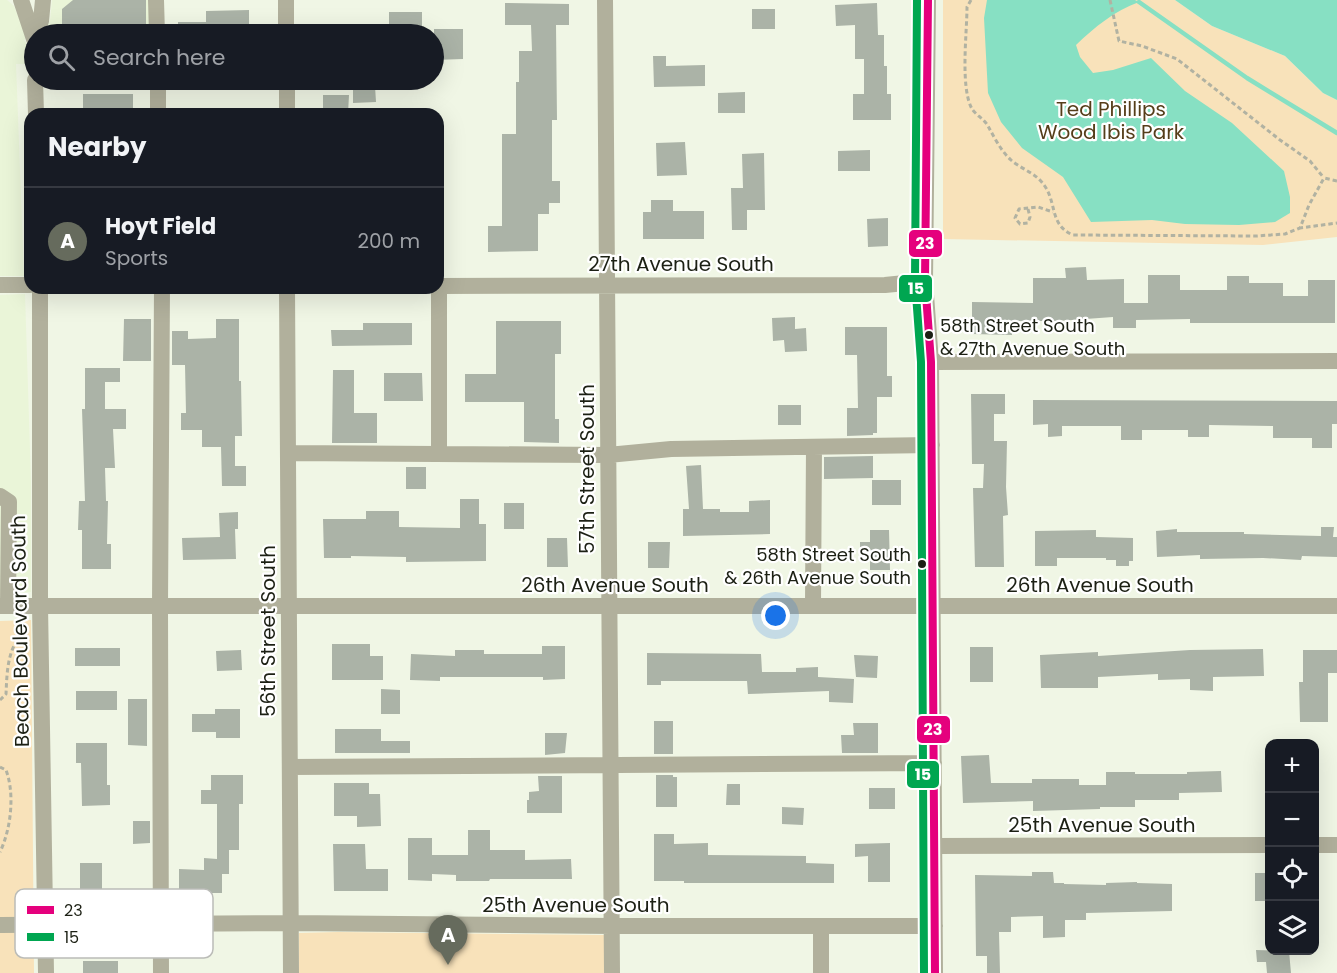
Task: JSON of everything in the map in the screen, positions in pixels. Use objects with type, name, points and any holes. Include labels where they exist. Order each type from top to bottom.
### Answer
[{"type":"street","points":[[21,0],[30,24]]},
{"type":"street","points":[[41,24],[43,0]]},
{"type":"street","points":[[156,0],[157,24]]},
{"type":"street","points":[[286,0],[286,24]]},
{"type":"street","name":"57th Street South","points":[[605,0],[612,973]]},
{"type":"street","points":[[928,0],[925,281],[931,362],[935,973]]},
{"type":"street","points":[[35,90],[36,108]]},
{"type":"street","points":[[158,90],[158,108]]},
{"type":"street","points":[[286,90],[287,108]]},
{"type":"street","name":"27th Avenue South","points":[[444,286],[885,285],[925,281]]},
{"type":"street","points":[[0,285],[24,285]]},
{"type":"street","name":"Beach Boulevard South","points":[[40,294],[40,631],[44,889]]},
{"type":"street","points":[[160,889],[162,294]]},
{"type":"street","name":"56th Street South","points":[[287,294],[291,973]]},
{"type":"street","points":[[438,294],[439,453]]},
{"type":"street","points":[[931,362],[1337,361]]},
{"type":"street","points":[[288,453],[608,455],[671,449],[932,445]]},
{"type":"street","points":[[813,606],[814,447]]},
{"type":"street","points":[[0,496],[9,502],[4,606]]},
{"type":"street","name":"26th Avenue South","points":[[4,606],[1337,606]]},
{"type":"street","points":[[290,767],[934,763]]},
{"type":"street","name":"25th Avenue South","points":[[935,846],[1265,845]]},
{"type":"street","points":[[1319,845],[1337,845]]},
{"type":"street","name":"25th Avenue South","points":[[213,924],[935,926]]},
{"type":"street","points":[[821,926],[821,973]]},
{"type":"street","name":"Beach Boulevard South","points":[[46,958],[46,973]]},
{"type":"street","points":[[161,958],[161,973]]},
{"type":"path","points":[[971,0],[967,7],[965,86],[972,109],[986,122],[997,143],[1011,160],[1045,185],[1053,212],[1064,231],[1072,235],[1256,236],[1285,234],[1300,228],[1337,223]]},
{"type":"path","points":[[1110,0],[1119,41],[1142,46],[1177,59],[1310,161],[1324,178],[1337,181]]},
{"type":"path","points":[[1300,228],[1309,205],[1324,178]]},
{"type":"path","points":[[1028,209],[1030,217],[1028,223],[1020,224],[1015,218],[1019,209],[1038,207],[1053,212]]},
{"type":"path","points":[[0,700],[6,694],[7,672],[15,641],[25,632],[40,631]]},
{"type":"path","points":[[0,767],[6,770],[11,783],[6,839],[0,852]]},
{"type":"shaded area","points":[[0,0],[7,0],[14,6],[24,31],[24,64],[16,64],[24,276],[0,276]]},
{"type":"shaded area","points":[[52,0],[152,0],[151,24],[49,24]]},
{"type":"shaded area","points":[[987,0],[1135,0],[1139,2],[1105,20],[1076,45],[1080,57],[1093,73],[1113,70],[1151,58],[1185,91],[1232,123],[1284,171],[1290,197],[1290,213],[1275,222],[1239,225],[1185,224],[1152,220],[1091,222],[1063,177],[1022,148],[1001,122],[988,93],[984,18]]},
{"type":"shaded area","points":[[1175,0],[1337,0],[1337,100],[1323,93],[1285,56],[1212,26]]},
{"type":"shaded area","points":[[25,294],[31,482],[31,592],[0,593],[0,295]]},
{"type":"green space","name":"Ted Phillips Wood Ibis Park","points":[[943,0],[1175,0],[1212,26],[1285,56],[1323,93],[1337,100],[1337,237],[1263,245],[943,239]]},
{"type":"green space","points":[[31,620],[33,889],[15,889],[15,958],[34,958],[34,973],[0,973],[0,621]]},
{"type":"green space","points":[[299,933],[604,935],[604,973],[299,973]]},
{"type":"building","points":[[73,0],[146,0],[146,24],[62,24],[62,9]]},
{"type":"building","points":[[505,3],[569,4],[569,25],[556,25],[557,120],[552,120],[552,181],[560,181],[560,203],[549,203],[549,214],[538,214],[538,251],[488,252],[488,226],[502,226],[502,134],[516,134],[516,82],[519,82],[519,51],[532,51],[531,25],[505,25]]},
{"type":"building","points":[[877,3],[878,35],[884,35],[884,66],[887,66],[887,94],[891,94],[891,120],[853,120],[853,94],[864,94],[864,59],[855,59],[855,25],[836,26],[835,5]]},
{"type":"building","points":[[752,9],[775,9],[775,29],[752,29]]},
{"type":"building","points":[[249,10],[249,24],[178,24],[178,22],[206,22],[206,11]]},
{"type":"building","points":[[389,12],[422,12],[422,24],[389,24]]},
{"type":"building","points":[[444,29],[463,29],[463,59],[444,60]]},
{"type":"building","points":[[653,56],[666,56],[666,66],[705,65],[705,86],[654,87]]},
{"type":"building","points":[[353,90],[375,90],[376,102],[353,103]]},
{"type":"building","points":[[745,92],[745,113],[718,113],[718,93]]},
{"type":"building","points":[[83,94],[133,94],[133,108],[83,108]]},
{"type":"building","points":[[323,95],[349,95],[348,108],[323,108]]},
{"type":"building","points":[[685,142],[687,175],[657,176],[656,143]]},
{"type":"building","points":[[870,150],[870,171],[838,171],[838,151]]},
{"type":"building","points":[[764,153],[765,210],[747,210],[747,230],[732,230],[731,188],[743,188],[742,154]]},
{"type":"building","points":[[651,200],[673,200],[673,211],[704,211],[704,239],[643,239],[643,212],[651,212]]},
{"type":"building","points":[[888,218],[888,246],[868,247],[867,219]]},
{"type":"building","points":[[1086,267],[1087,280],[1124,279],[1124,303],[1148,303],[1148,275],[1180,275],[1180,290],[1227,290],[1227,276],[1249,276],[1249,283],[1283,283],[1283,296],[1308,296],[1308,280],[1335,280],[1335,323],[1190,323],[1190,319],[1136,320],[1136,328],[1113,328],[1113,317],[1058,321],[1012,321],[1012,335],[972,334],[972,302],[1033,303],[1033,278],[1066,278],[1065,268]]},
{"type":"building","points":[[795,317],[795,329],[806,328],[807,351],[785,352],[784,340],[773,341],[772,318]]},
{"type":"building","points":[[124,319],[151,319],[151,361],[123,361]]},
{"type":"building","points":[[216,319],[239,319],[242,436],[235,436],[235,466],[246,466],[246,486],[222,486],[221,447],[202,447],[202,430],[181,430],[181,413],[186,413],[185,365],[172,365],[172,331],[188,331],[188,339],[216,338]]},
{"type":"building","points":[[496,321],[561,321],[561,354],[555,354],[555,419],[559,419],[559,443],[524,442],[524,402],[465,402],[465,374],[496,374]]},
{"type":"building","points":[[363,323],[412,323],[412,345],[332,346],[331,330],[363,330]]},
{"type":"building","points":[[845,327],[887,327],[887,376],[892,376],[892,397],[877,397],[877,433],[873,435],[847,436],[847,408],[858,408],[857,355],[845,355]]},
{"type":"building","points":[[85,368],[120,368],[120,382],[105,382],[105,409],[126,409],[126,429],[113,429],[115,468],[105,468],[106,501],[108,501],[107,544],[111,544],[111,569],[82,569],[82,530],[78,530],[79,501],[85,501],[82,409],[85,409]]},
{"type":"building","points":[[333,370],[354,370],[354,413],[377,413],[377,443],[332,443]]},
{"type":"building","points":[[384,373],[422,373],[423,401],[384,401]]},
{"type":"building","points":[[971,394],[1005,394],[1005,414],[994,414],[994,441],[1007,441],[1008,515],[1003,516],[1004,567],[975,567],[973,488],[983,488],[984,464],[972,464]]},
{"type":"building","points":[[1033,400],[1337,401],[1337,424],[1332,424],[1332,448],[1312,448],[1312,438],[1273,438],[1273,426],[1209,425],[1209,437],[1188,437],[1188,430],[1142,430],[1142,440],[1121,440],[1121,426],[1062,426],[1062,436],[1048,437],[1048,424],[1033,425]]},
{"type":"building","points":[[778,405],[801,405],[801,425],[778,425]]},
{"type":"building","points":[[873,456],[873,478],[824,479],[824,457]]},
{"type":"building","points":[[701,465],[703,509],[720,509],[720,512],[749,512],[749,501],[770,500],[770,534],[683,536],[683,509],[689,509],[686,466]]},
{"type":"building","points":[[406,467],[426,467],[426,489],[406,489]]},
{"type":"building","points":[[872,480],[901,480],[901,505],[872,505]]},
{"type":"building","points":[[460,499],[479,499],[479,524],[486,524],[486,561],[406,562],[406,557],[324,558],[323,519],[366,519],[366,511],[399,511],[399,527],[460,528]]},
{"type":"building","points":[[504,503],[524,503],[524,529],[504,529]]},
{"type":"building","points":[[238,512],[238,529],[235,529],[236,559],[183,560],[182,538],[220,537],[219,513]]},
{"type":"building","points":[[1321,527],[1334,527],[1333,537],[1337,537],[1337,557],[1302,556],[1301,560],[1200,559],[1200,555],[1157,557],[1156,531],[1177,529],[1177,532],[1244,532],[1244,534],[1321,536]]},
{"type":"building","points":[[870,530],[889,530],[890,570],[870,570],[870,558],[860,558],[860,542],[870,542]]},
{"type":"building","points":[[1096,530],[1096,537],[1133,538],[1133,561],[1129,561],[1129,566],[1116,566],[1116,560],[1106,560],[1106,558],[1057,558],[1057,566],[1035,566],[1035,531]]},
{"type":"building","points":[[547,538],[567,538],[568,567],[547,567]]},
{"type":"building","points":[[648,542],[670,542],[669,568],[648,568]]},
{"type":"building","points":[[332,644],[370,644],[370,656],[383,656],[383,680],[332,680]]},
{"type":"building","points":[[542,646],[565,646],[565,679],[440,677],[440,681],[410,680],[411,654],[455,656],[455,650],[484,650],[484,654],[542,654]]},
{"type":"building","points":[[970,647],[993,647],[993,682],[970,682]]},
{"type":"building","points":[[75,648],[120,648],[120,666],[75,666]]},
{"type":"building","points":[[1263,649],[1264,676],[1213,677],[1213,691],[1190,690],[1190,679],[1158,680],[1158,674],[1098,677],[1098,688],[1041,688],[1040,655],[1098,652],[1098,656],[1190,650]]},
{"type":"building","points":[[241,650],[242,670],[217,671],[216,651]]},
{"type":"building","points":[[1303,650],[1337,650],[1337,673],[1328,673],[1328,722],[1300,722],[1299,682],[1303,682]]},
{"type":"building","points":[[647,653],[761,654],[762,672],[796,672],[796,668],[818,667],[818,677],[854,679],[853,703],[829,702],[829,691],[748,694],[747,681],[661,681],[661,685],[647,685]]},
{"type":"building","points":[[854,655],[878,656],[877,678],[856,677]]},
{"type":"building","points":[[381,689],[400,690],[400,714],[381,714]]},
{"type":"building","points":[[76,691],[117,691],[117,710],[76,710]]},
{"type":"building","points":[[128,699],[147,699],[147,746],[128,745]]},
{"type":"building","points":[[215,709],[240,709],[240,738],[216,738],[216,732],[192,732],[192,714],[215,714]]},
{"type":"building","points":[[654,721],[673,721],[673,754],[654,754]]},
{"type":"building","points":[[853,723],[878,723],[878,753],[842,753],[841,735],[854,735]]},
{"type":"building","points":[[335,729],[381,729],[381,741],[410,741],[410,753],[335,753]]},
{"type":"building","points":[[545,733],[567,733],[565,753],[545,755]]},
{"type":"building","points":[[76,743],[107,743],[107,785],[110,785],[110,805],[82,806],[81,763],[76,763]]},
{"type":"building","points":[[989,755],[991,783],[1032,783],[1032,779],[1079,779],[1079,785],[1106,785],[1106,772],[1187,774],[1187,772],[1221,771],[1222,792],[1179,793],[1179,800],[1135,800],[1135,807],[1100,807],[1100,809],[1033,811],[1033,801],[963,803],[961,756]]},
{"type":"building","points":[[211,775],[243,775],[243,804],[239,804],[239,850],[229,850],[229,874],[222,874],[222,893],[213,893],[213,889],[179,889],[179,869],[204,870],[204,858],[217,859],[217,804],[201,804],[201,790],[211,790]]},
{"type":"building","points":[[656,775],[677,777],[677,807],[656,807]]},
{"type":"building","points":[[538,776],[562,776],[562,813],[527,813],[529,792],[539,791]]},
{"type":"building","points":[[334,783],[369,783],[369,794],[380,794],[381,826],[357,827],[357,816],[334,816]]},
{"type":"building","points":[[727,784],[740,784],[740,805],[726,805]]},
{"type":"building","points":[[869,788],[895,788],[895,809],[869,809]]},
{"type":"building","points":[[782,807],[804,808],[803,825],[782,824]]},
{"type":"building","points":[[133,821],[150,821],[150,843],[133,844]]},
{"type":"building","points":[[468,830],[490,830],[490,850],[525,850],[525,860],[571,859],[572,879],[456,881],[456,875],[432,874],[432,881],[408,880],[408,838],[432,838],[432,855],[468,855]]},
{"type":"building","points":[[654,834],[674,834],[674,844],[708,843],[708,855],[806,856],[806,863],[834,864],[834,883],[654,881]]},
{"type":"building","points":[[890,843],[890,882],[868,882],[868,856],[855,857],[855,844]]},
{"type":"building","points":[[333,844],[365,844],[366,869],[388,869],[388,891],[334,891]]},
{"type":"building","points":[[80,863],[102,863],[102,889],[80,889]]},
{"type":"building","points":[[1032,872],[1053,872],[1054,883],[1064,884],[1106,885],[1106,883],[1137,882],[1172,884],[1172,911],[1086,913],[1086,920],[1065,920],[1065,937],[1043,938],[1043,916],[1011,917],[1011,932],[999,932],[1000,973],[987,973],[987,956],[976,956],[975,875],[1032,876]]},
{"type":"building","points":[[1255,873],[1265,873],[1265,901],[1255,901]]},
{"type":"building","points":[[1256,950],[1265,950],[1265,955],[1289,955],[1291,973],[1267,973],[1266,962],[1257,962]]},
{"type":"building","points":[[83,961],[118,961],[118,973],[83,973]]},
{"type":"waterway","points":[[1139,2],[1247,78],[1337,133]]},
{"type":"transit line","name":"15","points":[[917,0],[915,281],[921,362],[924,973]]},
{"type":"transit line","name":"23","points":[[928,0],[925,281],[931,362],[935,973]]},
{"type":"place","name":"58th Street South & 27th Avenue South","points":[[929,335]]},
{"type":"place","name":"58th Street South & 26th Avenue South","points":[[922,564]]},
{"type":"place","name":"Hoyt Field","points":[[448,965]]}]
